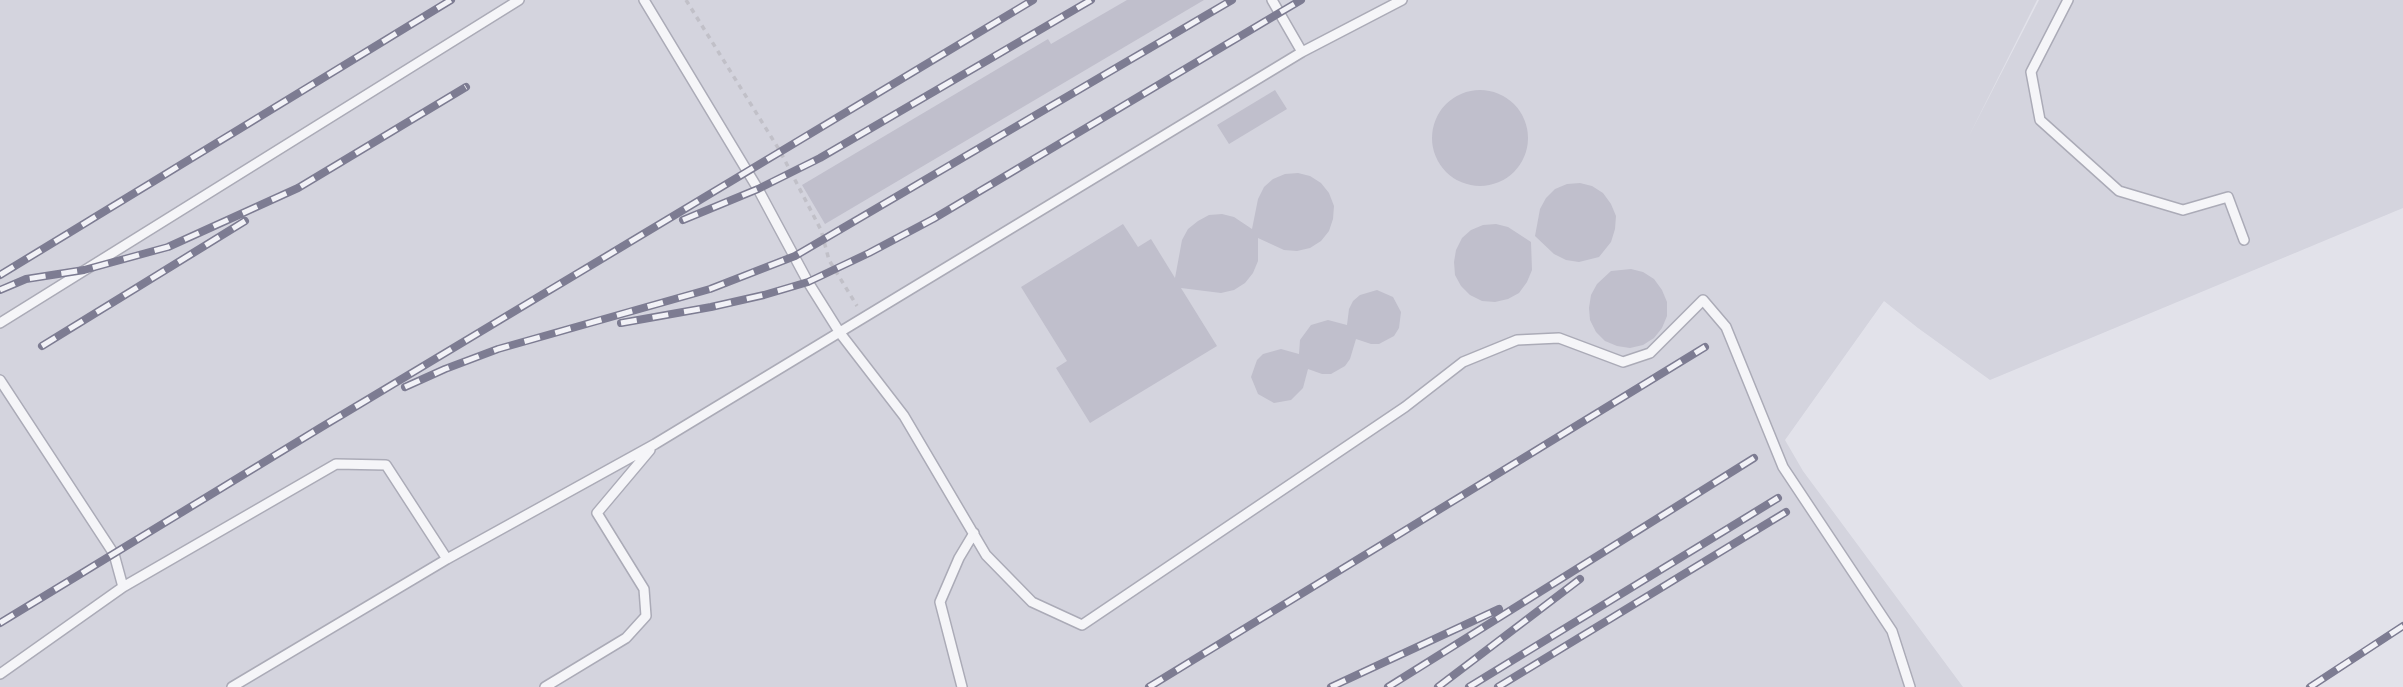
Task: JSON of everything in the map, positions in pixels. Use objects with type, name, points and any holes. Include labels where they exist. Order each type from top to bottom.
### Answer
[{"type":"lane","points":[[0,323],[519,0]]},
{"type":"lane","points":[[644,0],[758,189],[808,282],[840,333],[904,416],[986,555],[1032,601],[1083,625],[1405,407],[1463,362],[1517,340],[1559,338],[1623,362],[1650,353],[1703,300],[1726,327],[1783,467],[1892,631],[1910,687]]},
{"type":"lane","points":[[1272,0],[1302,52]]},
{"type":"lane","points":[[232,687],[447,559],[655,444],[1302,52],[1402,0]]},
{"type":"lane","points":[[2068,0],[2031,72],[2040,120],[2119,191],[2183,210],[2228,197],[2244,240]]},
{"type":"lane","points":[[0,380],[114,554],[123,587]]},
{"type":"lane","points":[[545,687],[626,638],[646,616],[644,589],[597,513],[655,444]]},
{"type":"lane","points":[[0,674],[123,587],[336,464],[386,465],[447,559]]},
{"type":"lane","points":[[962,687],[940,602],[959,558],[974,533]]},
{"type":"path","points":[[686,0],[780,151],[821,230],[829,260],[864,318]]},
{"type":"shaded area","points":[[0,0],[2037,0],[1968,138],[2039,0],[2403,0],[2403,208],[1990,380],[1884,301],[1785,440],[1803,471],[1963,687],[0,687]]},
{"type":"building","points":[[1127,0],[1204,0],[825,224],[802,185],[1048,39],[1051,44]]},
{"type":"building","points":[[1275,90],[1287,109],[1229,144],[1217,125]]},
{"type":"building","points":[[1480,90],[1498,94],[1514,104],[1524,120],[1528,138],[1524,156],[1514,172],[1498,182],[1480,186],[1462,182],[1446,172],[1436,156],[1432,138],[1436,120],[1446,104],[1462,94]]},
{"type":"building","points":[[1298,173],[1321,183],[1334,206],[1329,231],[1321,241],[1310,248],[1297,251],[1284,250],[1258,238],[1258,261],[1245,283],[1234,290],[1221,293],[1181,288],[1217,346],[1090,423],[1056,368],[1067,361],[1021,287],[1123,224],[1138,247],[1151,239],[1175,278],[1182,240],[1188,229],[1209,215],[1222,214],[1234,217],[1252,229],[1258,199],[1264,187],[1285,174]]},
{"type":"building","points":[[1580,183],[1603,193],[1616,216],[1611,242],[1599,257],[1579,262],[1554,254],[1535,236],[1540,209],[1546,198],[1555,189]]},
{"type":"building","points":[[1496,224],[1508,227],[1531,242],[1532,270],[1519,293],[1495,302],[1482,301],[1470,295],[1455,275],[1456,250],[1462,238],[1471,230]]},
{"type":"building","points":[[1631,269],[1654,279],[1667,302],[1667,316],[1654,338],[1643,345],[1630,348],[1605,341],[1590,320],[1589,308],[1591,295],[1597,284],[1611,271]]},
{"type":"building","points":[[1377,290],[1393,297],[1401,312],[1399,328],[1394,336],[1379,344],[1356,339],[1345,366],[1331,374],[1308,369],[1303,388],[1291,400],[1274,403],[1258,394],[1251,377],[1257,360],[1263,354],[1281,349],[1299,354],[1300,340],[1311,325],[1328,320],[1347,325],[1353,301],[1360,295]]},
{"type":"railway","points":[[0,275],[451,0]]},
{"type":"railway","points":[[0,623],[1033,0]]},
{"type":"railway","points":[[683,220],[758,189],[820,158],[1091,0]]},
{"type":"railway","points":[[405,387],[498,349],[710,289],[795,256],[1232,0]]},
{"type":"railway","points":[[621,323],[711,307],[808,282],[933,219],[1301,0]]},
{"type":"railway","points":[[0,290],[26,279],[84,270],[168,247],[298,188],[466,87]]},
{"type":"railway","points":[[42,346],[245,221]]},
{"type":"railway","points":[[1149,687],[1705,347]]},
{"type":"railway","points":[[1388,687],[1754,458]]},
{"type":"railway","points":[[1469,687],[1778,498]]},
{"type":"railway","points":[[1498,687],[1786,512]]},
{"type":"railway","points":[[1438,687],[1580,579]]},
{"type":"railway","points":[[1331,687],[1499,609]]},
{"type":"railway","points":[[2310,687],[2403,626]]}]
